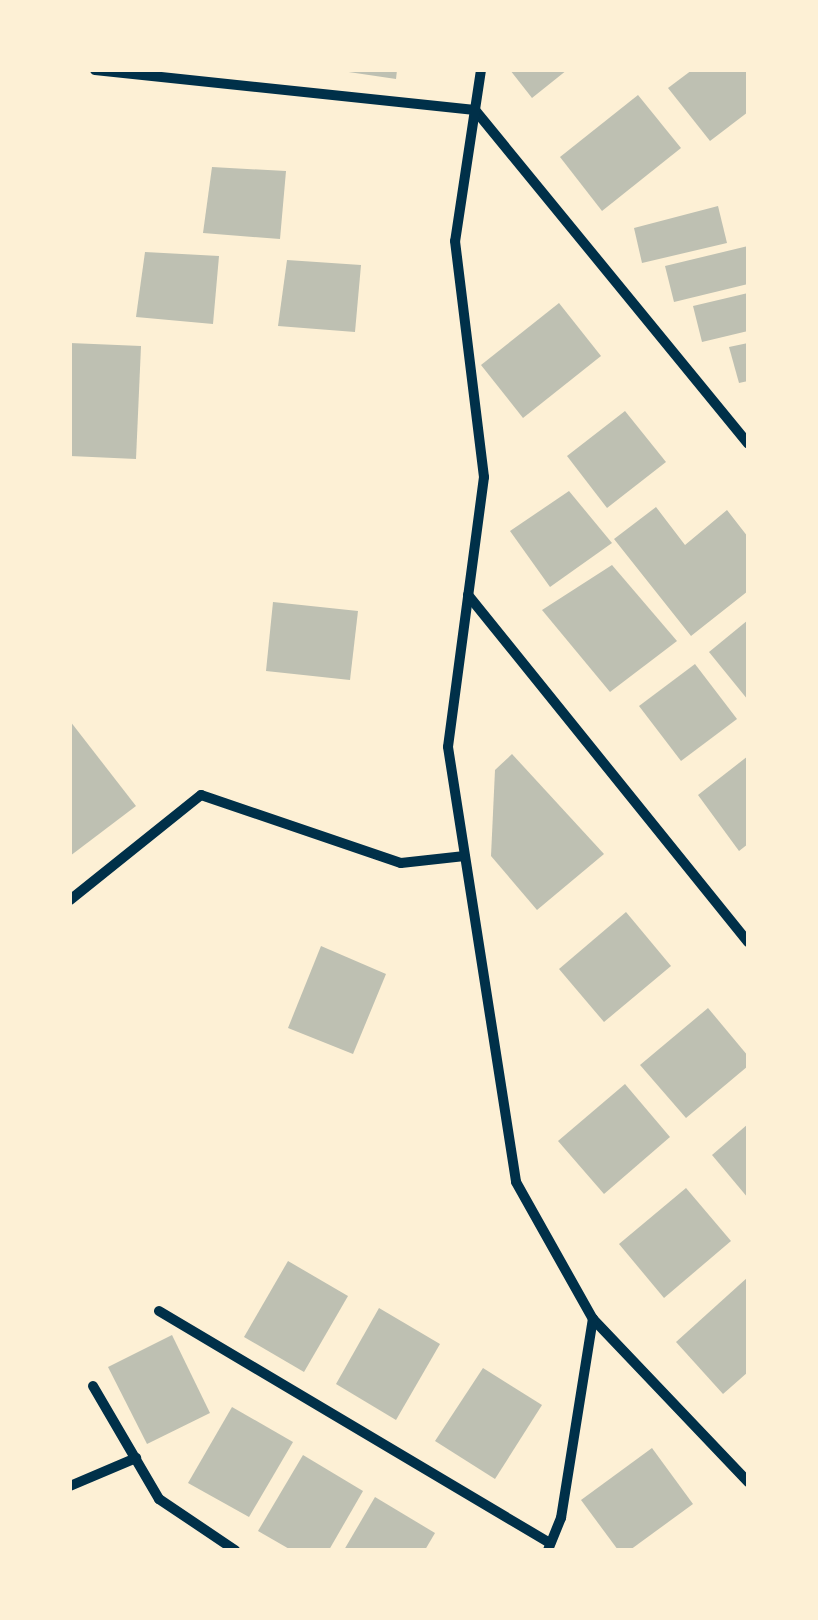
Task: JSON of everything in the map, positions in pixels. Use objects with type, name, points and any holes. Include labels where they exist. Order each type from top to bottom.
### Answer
[{"type":"street","points":[[95,70],[475,110],[748,444]]},
{"type":"street","points":[[482,70],[456,241],[484,477],[448,747],[516,1182],[593,1319],[748,1482]]},
{"type":"street","points":[[468,595],[748,942]]},
{"type":"street","points":[[70,900],[201,795],[400,863],[465,856]]},
{"type":"street","points":[[160,1312],[549,1547],[561,1518],[593,1319]]},
{"type":"street","points":[[94,1386],[160,1499],[235,1550]]},
{"type":"street","points":[[70,1486],[136,1458]]},
{"type":"building","points":[[335,70],[397,70],[396,79]]},
{"type":"building","points":[[510,70],[567,70],[532,98]]},
{"type":"building","points":[[692,70],[748,70],[748,112],[710,141],[668,88]]},
{"type":"building","points":[[638,95],[681,148],[602,211],[560,157]]},
{"type":"building","points":[[212,167],[286,171],[280,239],[203,233]]},
{"type":"building","points":[[718,206],[727,243],[642,263],[634,228]]},
{"type":"building","points":[[748,246],[748,284],[674,302],[665,266]]},
{"type":"building","points":[[145,252],[219,256],[213,324],[136,317]]},
{"type":"building","points":[[287,260],[361,265],[355,332],[278,326]]},
{"type":"building","points":[[748,293],[748,331],[702,342],[693,306]]},
{"type":"building","points":[[559,303],[601,356],[523,418],[481,365]]},
{"type":"building","points":[[70,343],[141,346],[136,459],[70,456]]},
{"type":"building","points":[[748,343],[748,381],[739,383],[729,347]]},
{"type":"building","points":[[625,411],[666,462],[607,508],[567,456]]},
{"type":"building","points":[[569,491],[612,543],[550,587],[510,531]]},
{"type":"building","points":[[656,507],[685,545],[727,510],[748,537],[748,591],[691,636],[614,539]]},
{"type":"building","points":[[612,565],[677,641],[610,692],[542,610]]},
{"type":"building","points":[[273,602],[358,611],[350,680],[266,671]]},
{"type":"building","points":[[748,620],[748,700],[709,652]]},
{"type":"building","points":[[695,664],[737,719],[681,761],[639,706]]},
{"type":"building","points":[[70,721],[136,806],[70,856]]},
{"type":"building","points":[[512,754],[604,854],[537,910],[491,856],[495,770]]},
{"type":"building","points":[[748,756],[748,844],[739,851],[698,795]]},
{"type":"building","points":[[626,912],[671,966],[604,1022],[559,969]]},
{"type":"building","points":[[321,946],[386,974],[353,1054],[288,1028]]},
{"type":"building","points":[[708,1008],[748,1056],[748,1066],[686,1118],[640,1065]]},
{"type":"building","points":[[625,1084],[670,1137],[604,1194],[558,1141]]},
{"type":"building","points":[[748,1124],[748,1198],[712,1155]]},
{"type":"building","points":[[686,1188],[731,1241],[664,1298],[619,1244]]},
{"type":"building","points":[[288,1261],[348,1296],[304,1372],[244,1337]]},
{"type":"building","points":[[748,1277],[748,1372],[723,1394],[676,1342]]},
{"type":"building","points":[[379,1308],[440,1344],[396,1420],[336,1384]]},
{"type":"building","points":[[172,1335],[210,1413],[147,1444],[108,1367]]},
{"type":"building","points":[[483,1368],[542,1405],[495,1479],[435,1441]]},
{"type":"building","points":[[232,1407],[293,1442],[249,1517],[188,1483]]},
{"type":"building","points":[[652,1448],[693,1504],[630,1550],[618,1550],[581,1500]]},
{"type":"building","points":[[303,1455],[363,1491],[329,1550],[291,1550],[258,1531]]},
{"type":"building","points":[[375,1497],[435,1533],[425,1550],[344,1550]]}]
